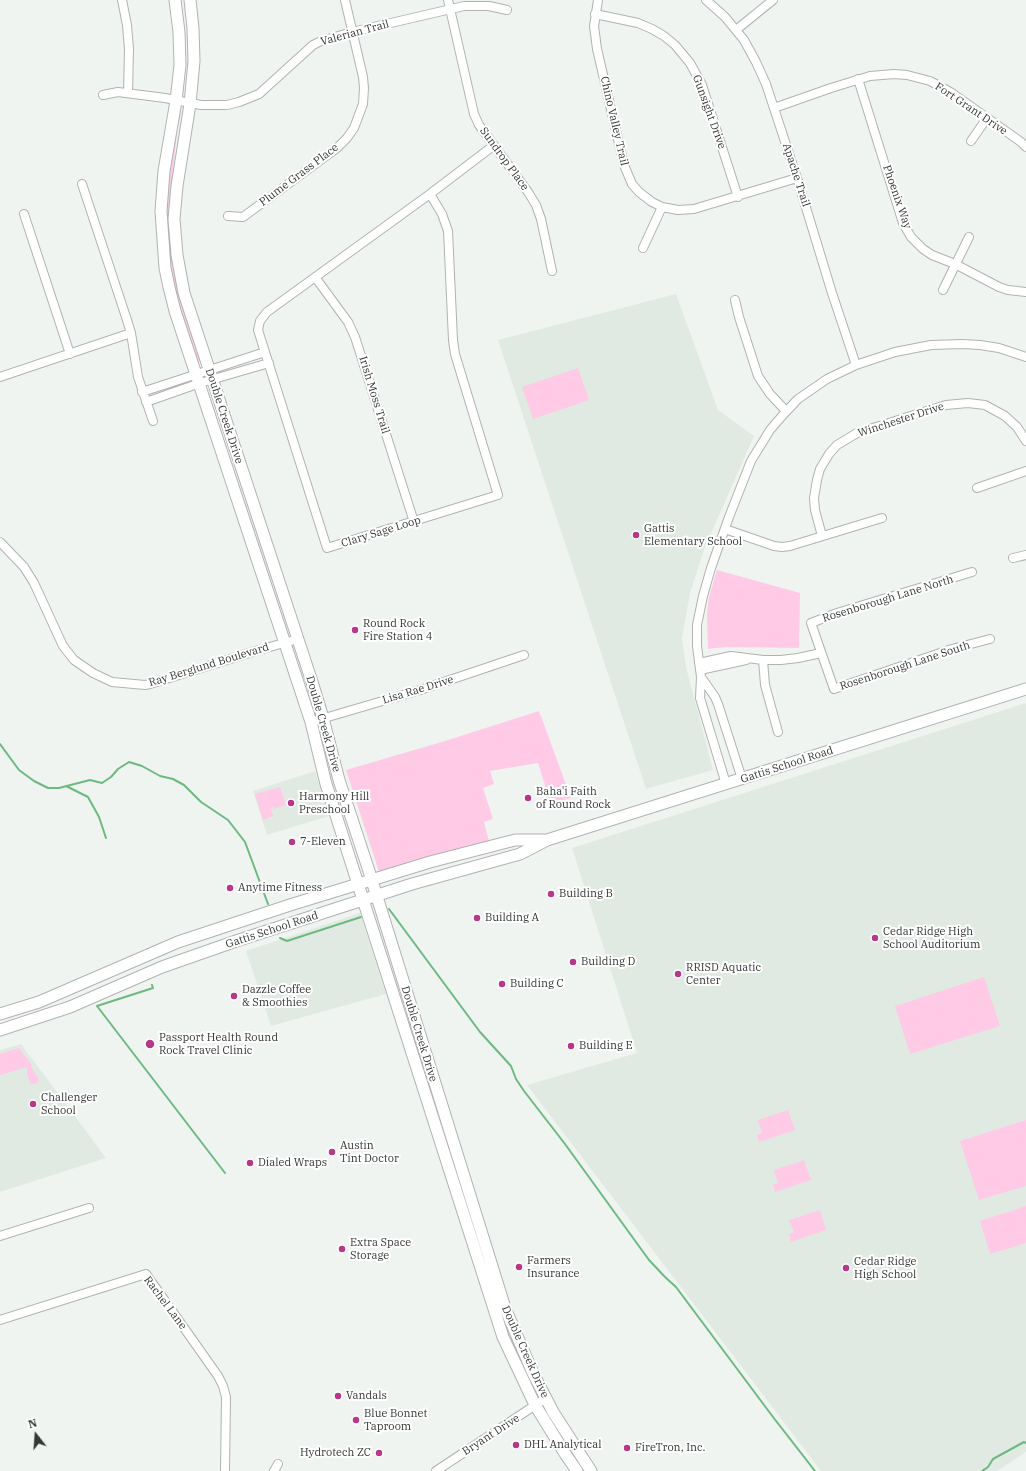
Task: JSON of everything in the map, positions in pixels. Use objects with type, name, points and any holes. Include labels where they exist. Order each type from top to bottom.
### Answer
[{"type":"street","points":[[122,0],[127,24],[129,49],[128,94]]},
{"type":"street","name":"Double Creek Drive","points":[[175,0],[179,32],[180,64],[176,101],[162,191],[162,237],[165,268],[169,287],[311,722],[326,784],[503,1337],[535,1405],[577,1471]]},
{"type":"street","name":"Double Creek Drive","points":[[190,0],[194,61],[190,104],[176,193],[174,219],[177,255],[184,293],[323,718],[339,780],[505,1308],[523,1352],[546,1398],[570,1440],[591,1471]]},
{"type":"street","name":"Plume Grass Place","points":[[228,216],[243,217],[337,148],[354,128],[363,104],[364,88],[363,76],[345,0]]},
{"type":"street","name":"Sundrop Place","points":[[448,0],[474,114],[478,125],[536,205],[543,226],[552,271]]},
{"type":"street","name":"Chino Valley Trail","points":[[598,0],[594,26],[597,49],[627,175],[639,192],[652,202],[662,207],[678,210],[694,209],[797,178]]},
{"type":"street","name":"Apache Trail","points":[[706,0],[725,17],[736,30],[744,40],[756,62],[774,108],[856,365]]},
{"type":"street","points":[[736,30],[772,0]]},
{"type":"street","name":"Valerian Trail","points":[[103,95],[118,92],[190,104],[227,105],[259,94],[313,45],[321,41],[352,32],[450,10],[475,6],[489,6],[507,10]]},
{"type":"street","name":"Gunsight Drive","points":[[595,14],[638,23],[652,29],[675,45],[690,63],[702,85],[738,197]]},
{"type":"street","name":"Fort Grant Drive","points":[[774,108],[858,79],[894,74],[919,78],[942,86],[1026,147]]},
{"type":"street","name":"Phoenix Way","points":[[858,79],[905,228],[915,242],[932,255],[955,264],[999,287],[1008,290],[1026,292]]},
{"type":"street","points":[[971,141],[987,118]]},
{"type":"street","name":"Clary Sage Loop","points":[[430,194],[442,214],[448,231],[455,354],[498,495],[327,548],[258,330],[258,325],[262,316],[430,194],[493,146]]},
{"type":"street","points":[[82,184],[131,333],[138,377],[153,421]]},
{"type":"street","points":[[643,248],[662,207]]},
{"type":"street","points":[[24,214],[70,354]]},
{"type":"street","points":[[943,290],[969,237]]},
{"type":"street","name":"Irish Moss Trail","points":[[315,277],[348,322],[355,337],[414,522]]},
{"type":"street","points":[[735,300],[758,376],[770,394],[786,411]]},
{"type":"street","points":[[0,377],[131,333]]},
{"type":"street","points":[[726,784],[700,698],[697,625],[711,568],[725,529],[751,461],[770,430],[786,411],[812,388],[827,378],[856,365],[913,348],[949,344],[980,345],[999,348],[1026,358]]},
{"type":"street","points":[[142,392],[164,385],[210,375],[265,352]]},
{"type":"street","points":[[210,375],[225,376],[269,363]]},
{"type":"street","points":[[146,402],[167,394],[198,378]]},
{"type":"street","points":[[164,385],[167,394]]},
{"type":"street","name":"Winchester Drive","points":[[822,536],[815,510],[814,498],[818,475],[826,459],[837,446],[857,433],[946,405],[968,402],[985,405],[1005,416],[1017,427],[1026,441]]},
{"type":"street","points":[[977,488],[1026,471]]},
{"type":"street","points":[[725,529],[774,546],[782,547],[790,546],[882,518]]},
{"type":"street","name":"Ray Berglund Boulevard","points":[[0,542],[24,567],[34,583],[63,646],[74,660],[93,673],[112,682],[145,685],[150,684],[298,639]]},
{"type":"street","points":[[1013,558],[1026,555]]},
{"type":"street","name":"Rosenborough Lane North","points":[[821,653],[811,623],[838,613],[972,572]]},
{"type":"street","name":"Rosenborough Lane South","points":[[821,653],[834,689],[952,649],[990,639]]},
{"type":"street","points":[[700,670],[731,656],[763,660],[798,658],[821,653]]},
{"type":"street","name":"Lisa Rae Drive","points":[[311,722],[420,690],[524,655]]},
{"type":"street","points":[[763,660],[764,685],[778,732]]},
{"type":"street","points":[[700,670],[718,704],[742,779]]},
{"type":"street","name":"Gattis School Road","points":[[0,1030],[70,1007],[162,966],[240,940],[412,884],[520,854],[547,840],[1026,689]]},
{"type":"street","name":"Gattis School Road","points":[[0,1014],[39,1002],[178,942],[290,905],[430,862],[515,840],[547,840]]},
{"type":"street","points":[[0,1236],[89,1208]]},
{"type":"street","name":"Rachel Lane","points":[[0,1320],[146,1274],[218,1376],[223,1386],[226,1397],[225,1471]]},
{"type":"street","name":"Bryant Drive","points":[[436,1471],[546,1398]]},
{"type":"shaded area","points":[[179,109],[181,112],[177,133],[171,190],[181,299],[200,356],[198,366],[181,320],[167,260],[165,192]]},
{"type":"shaded area","name":"Gattis Elementary School","points":[[676,294],[718,410],[754,436],[705,547],[690,593],[682,638],[686,667],[713,770],[646,789],[498,340]]},
{"type":"shaded area","points":[[578,368],[589,400],[533,419],[522,387]]},
{"type":"shaded area","points":[[717,570],[800,593],[799,648],[725,647],[708,649],[707,615],[709,597]]},
{"type":"shaded area","name":"Cedar Ridge High School","points":[[1026,703],[1026,1452],[997,1471],[821,1471],[527,1085],[637,1053],[572,848]]},
{"type":"shaded area","points":[[539,711],[571,798],[551,804],[538,763],[490,771],[494,784],[483,788],[493,819],[484,822],[489,841],[379,872],[346,770],[445,741]]},
{"type":"shaded area","name":"Harmony Hill Preschool","points":[[315,771],[329,816],[267,835],[253,791]]},
{"type":"shaded area","points":[[280,787],[286,805],[273,809],[273,807],[271,808],[273,816],[263,820],[255,794]]},
{"type":"shaded area","points":[[360,913],[386,994],[271,1026],[246,951]]},
{"type":"shaded area","points":[[984,977],[1000,1026],[910,1054],[895,1006]]},
{"type":"shaded area","name":"Challenger School","points":[[21,1044],[106,1158],[0,1192],[0,1050]]},
{"type":"shaded area","points":[[19,1048],[32,1065],[31,1066],[39,1081],[37,1083],[31,1084],[27,1074],[27,1067],[0,1075],[0,1054]]},
{"type":"shaded area","points":[[788,1110],[795,1130],[759,1142],[757,1135],[762,1133],[758,1120]]},
{"type":"shaded area","points":[[1026,1120],[1026,1186],[979,1200],[960,1141]]},
{"type":"shaded area","points":[[804,1160],[811,1180],[775,1192],[773,1184],[778,1183],[774,1170]]},
{"type":"shaded area","points":[[1026,1206],[1026,1243],[990,1254],[980,1221]]},
{"type":"shaded area","points":[[820,1210],[826,1230],[791,1242],[789,1234],[794,1232],[789,1220]]},
{"type":"waterway","points":[[0,744],[19,770],[34,781],[48,788],[59,788],[90,780],[102,783],[111,777],[118,769],[129,762],[142,766],[160,776],[173,779],[184,785],[201,802],[228,820],[245,842],[268,904]]},
{"type":"waterway","points":[[66,786],[88,797],[99,817],[106,838]]},
{"type":"waterway","points":[[389,909],[480,1032],[511,1066],[516,1079],[524,1091],[565,1144],[649,1260],[676,1287],[815,1471]]},
{"type":"waterway","points":[[280,938],[287,941],[361,917]]},
{"type":"waterway","points":[[152,985],[153,988],[97,1006],[225,1173]]},
{"type":"waterway","points":[[982,1471],[988,1467],[993,1459],[1024,1442],[1026,1443]]},
{"type":"place","name":"Gattis Elementary School","points":[[636,535]]},
{"type":"place","name":"Round Rock Fire Station 4","points":[[355,630]]},
{"type":"place","name":"Baha'i Faith of Round Rock","points":[[528,798]]},
{"type":"place","name":"Harmony Hill Preschool","points":[[291,803]]},
{"type":"place","name":"7-Eleven","points":[[292,842]]},
{"type":"place","name":"Anytime Fitness","points":[[230,888]]},
{"type":"place","name":"Building B","points":[[551,894]]},
{"type":"place","name":"Building A","points":[[477,918]]},
{"type":"place","name":"Cedar Ridge High School Auditorium","points":[[875,938]]},
{"type":"place","name":"Building D","points":[[573,962]]},
{"type":"place","name":"RRISD Aquatic Center","points":[[678,974]]},
{"type":"place","name":"Building C","points":[[502,984]]},
{"type":"place","name":"Dazzle Coffee & Smoothies","points":[[234,996]]},
{"type":"place","name":"Passport Health Round Rock Travel Clinic","points":[[150,1044]]},
{"type":"place","name":"Building E","points":[[571,1046]]},
{"type":"place","name":"Challenger School","points":[[33,1104]]},
{"type":"place","name":"Austin Tint Doctor","points":[[332,1152]]},
{"type":"place","name":"Dialed Wraps","points":[[250,1163]]},
{"type":"place","name":"Extra Space Storage","points":[[342,1249]]},
{"type":"place","name":"Farmers Insurance","points":[[519,1267]]},
{"type":"place","name":"Cedar Ridge High School","points":[[846,1268]]},
{"type":"place","name":"Vandals","points":[[338,1396]]},
{"type":"place","name":"Blue Bonnet Taproom","points":[[356,1420]]},
{"type":"place","name":"DHL Analytical","points":[[516,1445]]},
{"type":"place","name":"FireTron, Inc.","points":[[627,1448]]},
{"type":"place","name":"Hydrotech ZC","points":[[379,1453]]}]
